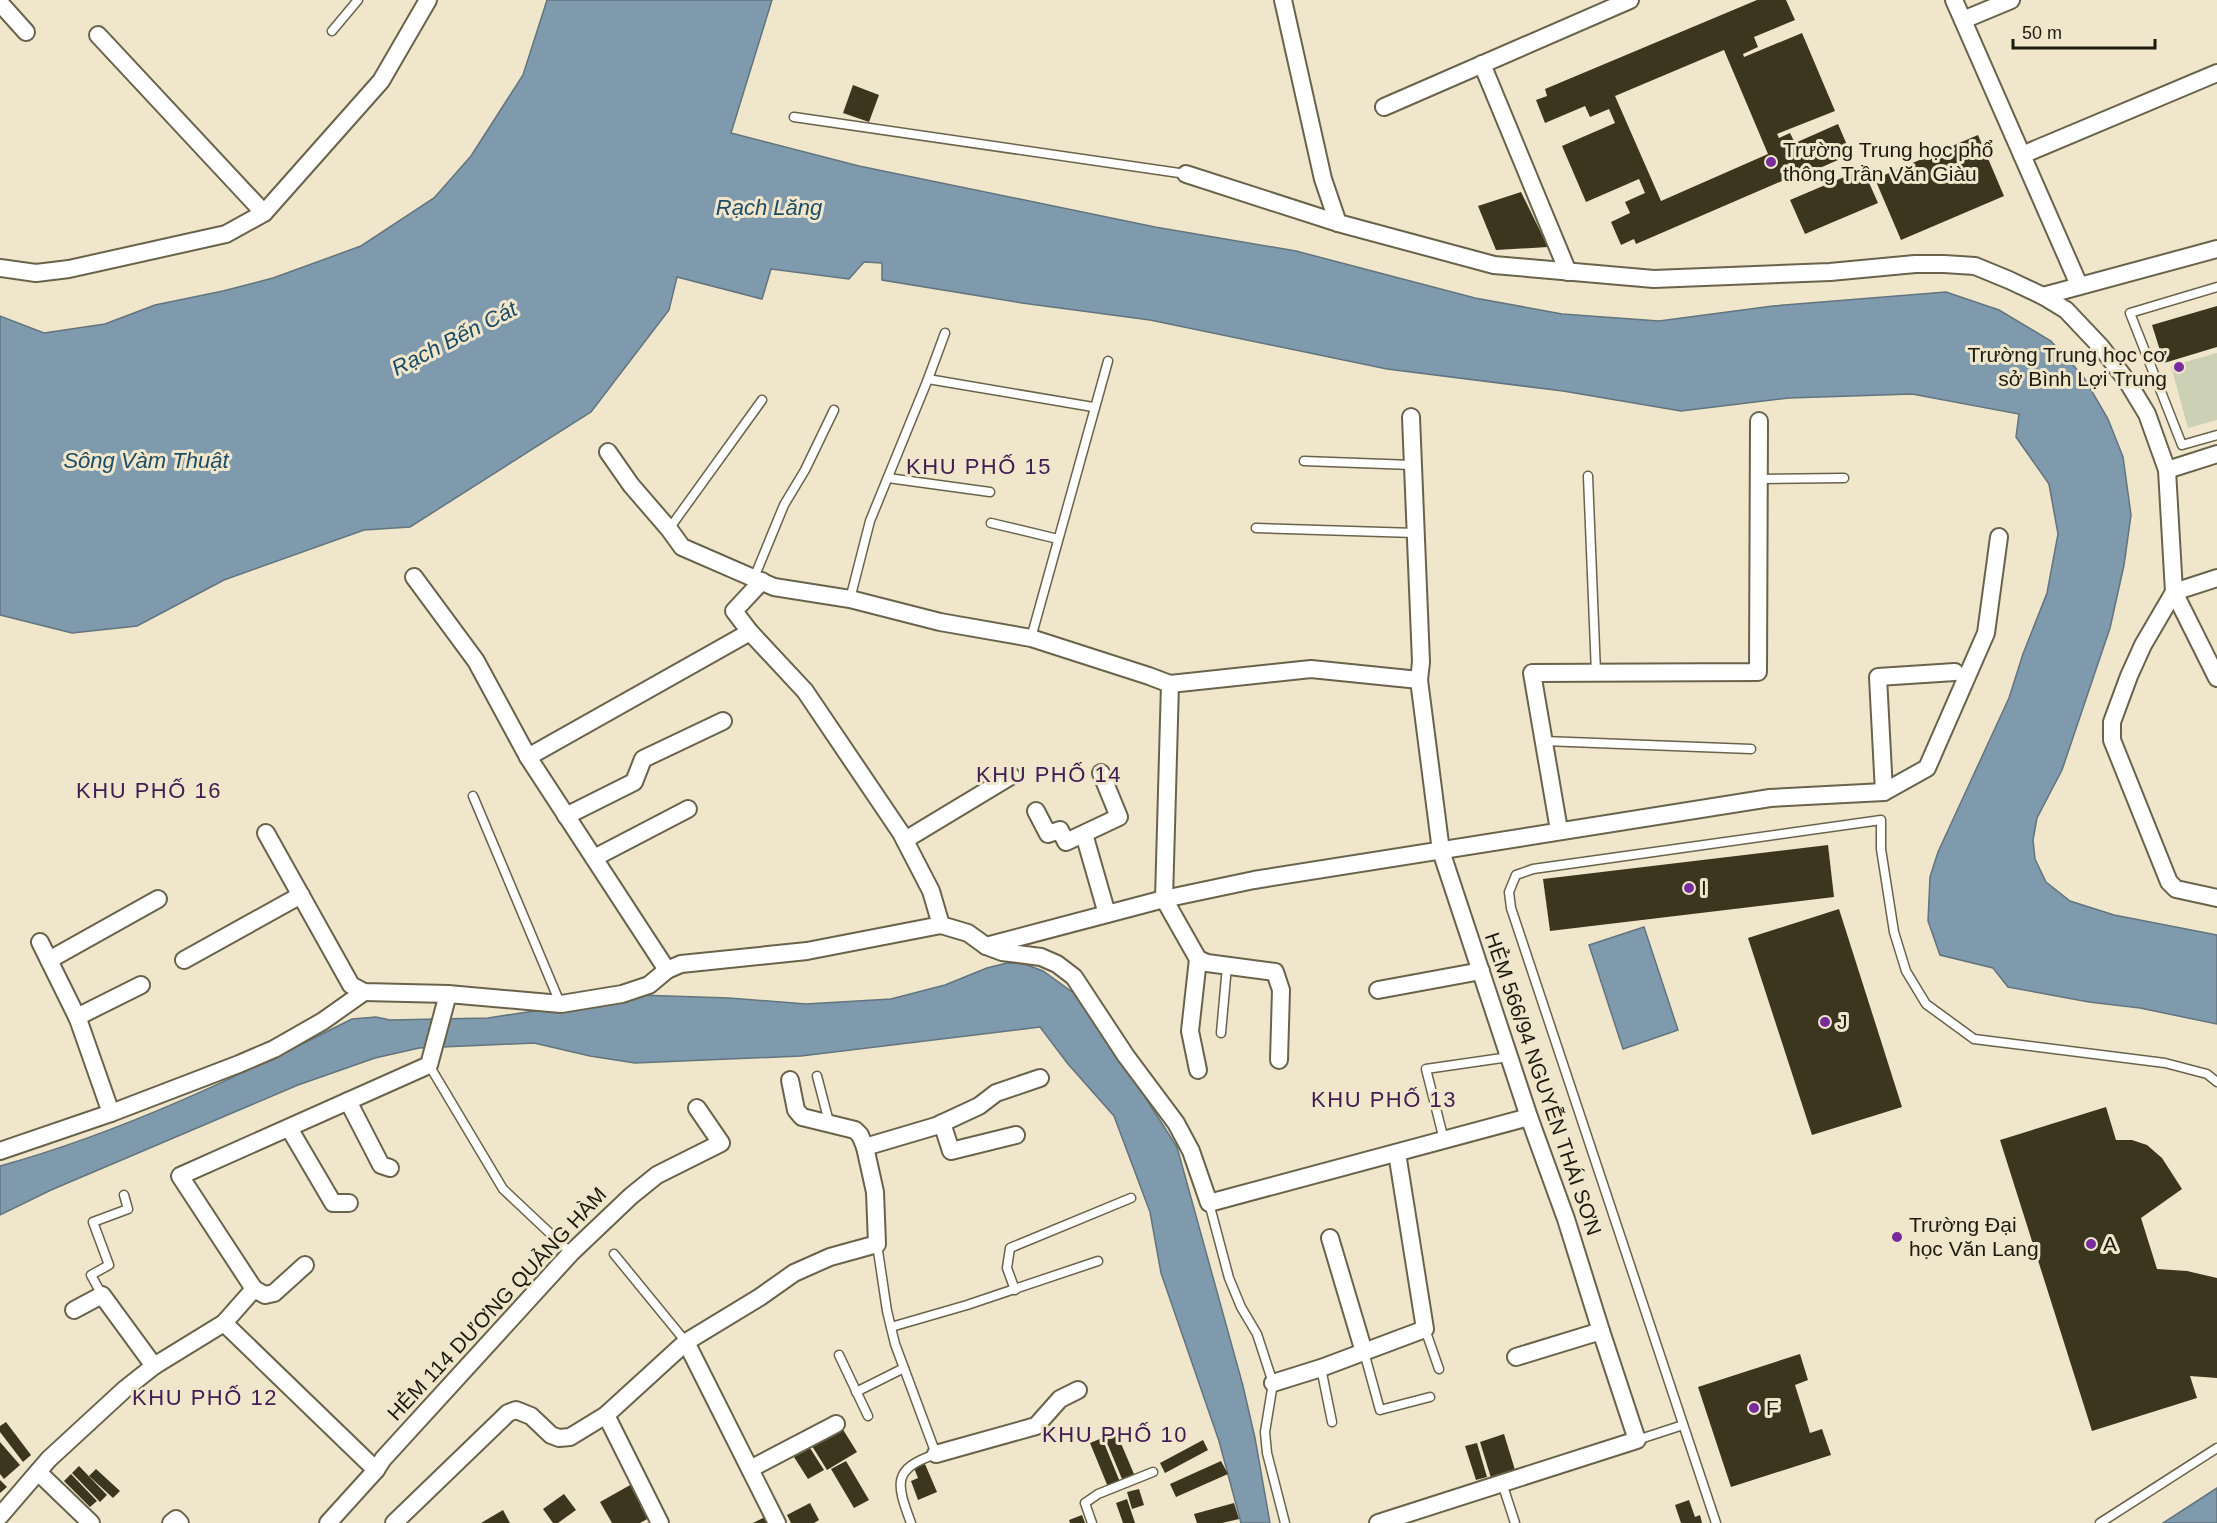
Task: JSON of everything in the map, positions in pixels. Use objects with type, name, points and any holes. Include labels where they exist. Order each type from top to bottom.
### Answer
[{"type":"street","points":[[0,268],[36,273],[69,269],[226,234],[264,213],[381,81],[428,0]]},
{"type":"street","points":[[1283,0],[1323,179],[1338,223]]},
{"type":"street","points":[[1384,107],[1630,0]]},
{"type":"street","points":[[1954,0],[2079,285]]},
{"type":"street","points":[[1963,21],[2011,0]]},
{"type":"street","points":[[0,3],[26,32]]},
{"type":"street","points":[[98,35],[264,213]]},
{"type":"street","points":[[1482,64],[1568,272]]},
{"type":"street","points":[[2022,155],[2217,73]]},
{"type":"street","points":[[1186,174],[1338,223],[1494,265],[1653,279],[1830,272],[1915,264],[1944,264],[1974,266],[2010,279],[2066,310],[2101,347],[2148,414],[2168,470],[2174,592],[2217,678]]},
{"type":"street","points":[[2043,296],[2217,249]]},
{"type":"street","name":"HẺM 566/94 NGUYỄN THÁI SƠN","points":[[1411,417],[1419,680],[1442,851],[1529,1118],[1566,1219],[1637,1440]]},
{"type":"street","points":[[1559,830],[1532,673],[1758,672],[1759,421]]},
{"type":"street","points":[[608,452],[631,485],[682,547],[774,586],[850,599],[940,622],[1031,638],[1170,684],[1311,669],[1419,680]]},
{"type":"street","points":[[2168,470],[2217,454]]},
{"type":"street","points":[[986,946],[1164,899],[1254,880],[1770,798],[1884,792],[1927,768],[1986,633],[1999,537]]},
{"type":"street","points":[[414,577],[476,661],[528,757],[667,970]]},
{"type":"street","points":[[2217,578],[2174,592],[2139,655],[2112,722],[2111,732],[2112,740],[2169,882],[2176,889],[2217,898]]},
{"type":"street","points":[[758,579],[734,611],[750,632],[805,691],[905,840],[931,891],[941,926]]},
{"type":"street","points":[[528,757],[750,632]]},
{"type":"street","points":[[1884,792],[1878,676],[1955,672]]},
{"type":"street","points":[[1170,684],[1164,899],[1198,959],[1190,1031],[1198,1070]]},
{"type":"street","points":[[566,816],[634,782],[643,759],[723,721]]},
{"type":"street","points":[[1036,811],[1048,834],[1060,830],[1066,842],[1119,817],[1101,772]]},
{"type":"street","points":[[905,840],[1011,776]]},
{"type":"street","points":[[594,858],[688,809]]},
{"type":"street","points":[[266,833],[351,984],[364,992],[448,994],[561,1004],[622,994],[649,984],[667,970],[681,964],[807,951],[941,926],[968,933],[986,946],[1002,952],[1041,957],[1057,964],[1074,977],[1126,1056],[1176,1123],[1191,1151],[1209,1203],[1529,1118]]},
{"type":"street","points":[[1084,834],[1107,914]]},
{"type":"street","points":[[184,960],[301,895]]},
{"type":"street","points":[[48,960],[158,899]]},
{"type":"street","points":[[40,942],[77,1017],[111,1113]]},
{"type":"street","points":[[1198,959],[1207,963],[1275,972],[1281,990],[1280,1060]]},
{"type":"street","points":[[1378,990],[1481,971]]},
{"type":"street","points":[[77,1017],[141,986]]},
{"type":"street","points":[[0,1151],[24,1145],[111,1113],[274,1049],[323,1021],[364,992]]},
{"type":"street","points":[[304,1265],[274,1293],[265,1295],[254,1289],[180,1176],[429,1065],[448,994]]},
{"type":"street","points":[[865,1147],[942,1123],[979,1106],[996,1094],[1040,1078]]},
{"type":"street","points":[[394,1523],[508,1413],[516,1410],[531,1416],[551,1435],[559,1438],[570,1437],[606,1415],[686,1342],[760,1297],[794,1273],[824,1259],[877,1244],[875,1192],[860,1135],[855,1130],[802,1117],[796,1110],[790,1080]]},
{"type":"street","points":[[348,1101],[381,1165],[390,1168]]},
{"type":"street","name":"HẺM 114 DƯƠNG QUẢNG HÀM","points":[[328,1523],[376,1470],[383,1459],[571,1253],[631,1196],[657,1175],[722,1143],[697,1108]]},
{"type":"street","points":[[942,1123],[951,1151],[1016,1135]]},
{"type":"street","points":[[289,1128],[333,1203],[349,1203]]},
{"type":"street","points":[[1273,1383],[1321,1368],[1425,1329],[1397,1153]]},
{"type":"street","points":[[1330,1238],[1364,1352]]},
{"type":"street","points":[[0,1516],[48,1459],[125,1389],[154,1366],[224,1323],[254,1289]]},
{"type":"street","points":[[74,1310],[102,1295],[154,1366]]},
{"type":"street","points":[[224,1323],[376,1470]]},
{"type":"street","points":[[1516,1357],[1601,1331]]},
{"type":"street","points":[[686,1342],[777,1523]]},
{"type":"street","points":[[936,1454],[1036,1426],[1060,1399],[1078,1390]]},
{"type":"street","points":[[606,1415],[660,1523]]},
{"type":"street","points":[[750,1469],[836,1424]]},
{"type":"street","points":[[1378,1523],[1637,1440]]},
{"type":"street","points":[[38,1472],[91,1523]]},
{"type":"street","points":[[171,1523],[176,1519],[180,1523]]},
{"type":"lane","points":[[332,31],[358,0]]},
{"type":"lane","points":[[794,117],[1186,174]]},
{"type":"lane","points":[[2217,287],[2130,313],[2182,445],[2217,435]]},
{"type":"lane","points":[[850,599],[870,521],[945,333]]},
{"type":"lane","points":[[1031,638],[1093,407],[1108,361]]},
{"type":"lane","points":[[927,379],[1093,407]]},
{"type":"lane","points":[[669,529],[762,400]]},
{"type":"lane","points":[[758,579],[784,505],[806,470],[834,410]]},
{"type":"lane","points":[[1304,461],[1412,465]]},
{"type":"lane","points":[[1588,476],[1596,673]]},
{"type":"lane","points":[[888,478],[990,492]]},
{"type":"lane","points":[[1758,479],[1844,478]]},
{"type":"lane","points":[[991,523],[1058,538]]},
{"type":"lane","points":[[1256,528],[1415,533]]},
{"type":"lane","points":[[1544,741],[1751,748]]},
{"type":"lane","points":[[473,796],[561,1004]]},
{"type":"lane","points":[[1716,1523],[1511,908],[1509,892],[1516,875],[1533,869],[1881,820],[1881,849],[1894,932],[1906,971],[1926,1004],[1974,1039],[2165,1062],[2207,1074],[2217,1082]]},
{"type":"lane","points":[[1221,1033],[1227,966]]},
{"type":"lane","points":[[1445,1141],[1426,1068],[1509,1056]]},
{"type":"lane","points":[[429,1065],[504,1189],[571,1253]]},
{"type":"lane","points":[[817,1076],[829,1122]]},
{"type":"lane","points":[[102,1295],[91,1275],[109,1265],[93,1222],[128,1209],[124,1195]]},
{"type":"lane","points":[[1015,1290],[1007,1268],[1010,1248],[1131,1198]]},
{"type":"lane","points":[[1209,1203],[1229,1278],[1241,1307],[1257,1334],[1273,1383],[1265,1432],[1267,1453],[1284,1523]]},
{"type":"lane","points":[[877,1244],[891,1327],[936,1454],[915,1461],[904,1472],[901,1480],[901,1491],[911,1523]]},
{"type":"lane","points":[[614,1254],[686,1342]]},
{"type":"lane","points":[[891,1327],[1015,1290],[1098,1261]]},
{"type":"lane","points":[[1425,1329],[1439,1369]]},
{"type":"lane","points":[[1364,1352],[1380,1410],[1430,1397]]},
{"type":"lane","points":[[839,1355],[868,1416]]},
{"type":"lane","points":[[856,1392],[904,1368]]},
{"type":"lane","points":[[1321,1368],[1332,1422]]},
{"type":"lane","points":[[1637,1440],[1683,1425]]},
{"type":"lane","points":[[2100,1523],[2217,1448]]},
{"type":"lane","points":[[1092,1523],[1085,1503],[1098,1494],[1153,1472]]},
{"type":"lane","points":[[1502,1483],[1515,1523]]},
{"type":"green space","points":[[2217,353],[2217,420],[2188,428],[2171,366]]},
{"type":"water","points":[[547,0],[772,0],[731,133],[859,166],[1155,227],[1296,251],[1475,298],[1562,314],[1659,321],[1773,306],[1946,292],[1999,310],[2051,341],[2083,376],[2108,419],[2123,457],[2131,515],[2124,565],[2110,628],[2062,770],[2037,818],[2033,840],[2035,859],[2046,882],[2070,901],[2114,915],[2217,935],[2217,1024],[2140,1008],[2089,1002],[2008,987],[1993,968],[1940,955],[1928,921],[1930,877],[1938,852],[2009,698],[2023,654],[2047,593],[2058,534],[2049,484],[2016,437],[2019,414],[1912,394],[1789,398],[1681,411],[1563,391],[1387,369],[1150,320],[1022,303],[882,280],[882,263],[864,262],[849,279],[771,269],[762,299],[677,277],[669,310],[591,412],[410,527],[364,530],[224,580],[137,626],[72,633],[0,615],[0,316],[44,333],[105,324],[155,305],[273,278],[361,246],[434,198],[471,156],[523,75]]},
{"type":"water","points":[[1644,927],[1678,1030],[1623,1049],[1589,945]]},
{"type":"water","points":[[1007,963],[1022,963],[1043,971],[1075,994],[1112,1045],[1177,1147],[1243,1386],[1270,1523],[1241,1523],[1219,1441],[1161,1273],[1150,1212],[1114,1116],[1068,1064],[1040,1027],[801,1056],[635,1063],[590,1056],[534,1043],[419,1048],[375,1058],[298,1085],[51,1190],[0,1215],[0,1166],[136,1120],[223,1082],[352,1019],[376,1017],[390,1020],[488,1018],[638,995],[729,998],[806,1004],[891,999],[945,985],[987,968]]},
{"type":"water","points":[[2217,1488],[2217,1523],[2163,1523]]},
{"type":"building","points":[[1757,0],[1786,0],[1795,20],[1754,37],[1758,47],[1743,54],[1744,57],[1802,33],[1835,111],[1777,134],[1779,138],[1790,133],[1795,143],[1838,124],[1850,152],[1806,174],[1805,171],[1636,244],[1634,239],[1621,245],[1611,222],[1630,213],[1625,202],[1645,193],[1639,179],[1586,202],[1562,146],[1615,123],[1609,109],[1590,117],[1585,106],[1545,123],[1536,100],[1547,96],[1545,89]],"holes":[[[1724,50],[1768,154],[1661,201],[1615,96]]]},
{"type":"building","points":[[853,85],[879,95],[869,122],[843,113]]},
{"type":"building","points":[[1978,135],[2004,196],[1901,240],[1875,179]]},
{"type":"building","points":[[1863,169],[1878,203],[1805,234],[1790,200]]},
{"type":"building","points":[[1521,192],[1548,247],[1496,250],[1478,206]]},
{"type":"building","points":[[2217,306],[2217,347],[2164,363],[2152,325]]},
{"type":"building","name":"I","points":[[1828,845],[1834,897],[1550,931],[1543,879]]},
{"type":"building","name":"J","points":[[1839,909],[1902,1107],[1812,1135],[1748,938]]},
{"type":"building","name":"A","points":[[2106,1107],[2116,1140],[2132,1140],[2147,1145],[2162,1158],[2182,1189],[2141,1218],[2157,1269],[2187,1271],[2217,1278],[2217,1378],[2190,1376],[2197,1398],[2092,1431],[2000,1140]]},
{"type":"building","name":"F","points":[[1800,1354],[1808,1380],[1795,1385],[1810,1433],[1822,1429],[1831,1455],[1731,1487],[1698,1387]]},
{"type":"building","points":[[6,1422],[31,1455],[23,1462],[0,1432],[0,1426]]},
{"type":"building","points":[[842,1428],[857,1452],[827,1470],[812,1446]]},
{"type":"building","points":[[1117,1434],[1134,1474],[1122,1479],[1105,1438]]},
{"type":"building","points":[[1504,1434],[1515,1470],[1491,1478],[1480,1442]]},
{"type":"building","points":[[1102,1438],[1120,1482],[1108,1487],[1090,1443]]},
{"type":"building","points":[[1203,1440],[1208,1450],[1165,1473],[1160,1463]]},
{"type":"building","points":[[0,1442],[20,1465],[4,1479],[0,1474]]},
{"type":"building","points":[[1477,1443],[1487,1477],[1476,1480],[1465,1446]]},
{"type":"building","points":[[810,1448],[824,1470],[808,1479],[794,1457]]},
{"type":"building","points":[[846,1461],[869,1500],[854,1508],[831,1469]]},
{"type":"building","points":[[1221,1461],[1228,1474],[1176,1497],[1170,1484]]},
{"type":"building","points":[[925,1464],[937,1492],[918,1500],[911,1481],[918,1478],[914,1468]]},
{"type":"building","points":[[79,1466],[107,1495],[100,1502],[72,1473]]},
{"type":"building","points":[[96,1469],[120,1491],[113,1498],[89,1476]]},
{"type":"building","points":[[71,1474],[97,1501],[90,1507],[64,1481]]},
{"type":"building","points":[[0,1480],[7,1487],[0,1493]]},
{"type":"building","points":[[632,1484],[649,1518],[640,1523],[612,1523],[600,1502]]},
{"type":"building","points":[[1139,1489],[1144,1505],[1132,1509],[1127,1492]]},
{"type":"building","points":[[564,1494],[576,1510],[558,1523],[553,1523],[543,1509]]},
{"type":"building","points":[[1127,1499],[1135,1523],[1123,1523],[1116,1503]]},
{"type":"building","points":[[1689,1500],[1695,1517],[1700,1515],[1702,1523],[1681,1523],[1675,1505]]},
{"type":"building","points":[[810,1503],[819,1520],[814,1523],[791,1523],[787,1515]]},
{"type":"building","points":[[1234,1503],[1239,1519],[1222,1523],[1197,1523],[1194,1514]]},
{"type":"building","points":[[503,1510],[510,1523],[481,1523]]},
{"type":"building","points":[[771,1514],[776,1523],[753,1523]]},
{"type":"building","points":[[1082,1515],[1085,1523],[1070,1523],[1069,1520]]},
{"type":"place","name":"Trường Trung học phổ thông Trần Văn Giàu","points":[[1771,162]]},
{"type":"place","name":"Trường Trung học cơ sở Bình Lợi Trung","points":[[2179,367]]},
{"type":"place","name":"I","points":[[1689,888]]},
{"type":"place","name":"J","points":[[1825,1022]]},
{"type":"place","name":"Trường Đại học Văn Lang","points":[[1897,1237]]},
{"type":"place","name":"A","points":[[2091,1244]]},
{"type":"place","name":"F","points":[[1754,1408]]},
{"type":"district","name":"KHU PHỐ 15","points":[[979,466]]},
{"type":"district","name":"KHU PHỐ 14","points":[[1049,774]]},
{"type":"district","name":"KHU PHỐ 16","points":[[149,790]]},
{"type":"district","name":"KHU PHỐ 13","points":[[1384,1099]]},
{"type":"district","name":"KHU PHỐ 12","points":[[205,1397]]},
{"type":"district","name":"KHU PHỐ 10","points":[[1115,1434]]},
{"type":"water label","name":"Rạch Lăng","points":[[769,207]]},
{"type":"water label","name":"Rạch Bến Cát","points":[[454,338]]},
{"type":"water label","name":"Sông Vàm Thuật","points":[[146,460]]}]
